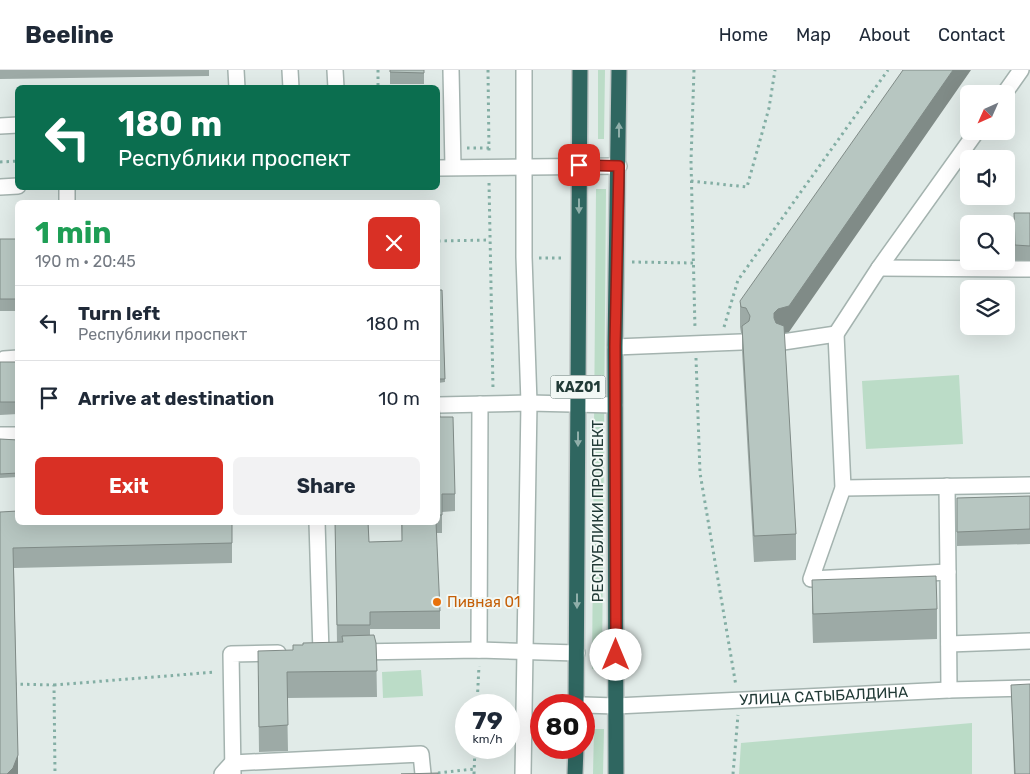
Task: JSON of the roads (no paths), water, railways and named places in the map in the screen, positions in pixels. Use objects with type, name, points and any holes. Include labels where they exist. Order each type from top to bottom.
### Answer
[{"type":"highway","name":"РЕСПУБЛИКИ ПРОСПЕКТ","points":[[576,694],[580,70]]},
{"type":"highway","name":"РЕСПУБЛИКИ ПРОСПЕКТ","points":[[616,774],[615,346],[619,70]]},
{"type":"highway","points":[[575,774],[576,759]]},
{"type":"street","points":[[236,70],[237,85]]},
{"type":"street","points":[[290,70],[291,85]]},
{"type":"street","points":[[335,70],[336,85]]},
{"type":"street","points":[[451,70],[453,167]]},
{"type":"street","points":[[523,774],[529,403],[523,168],[524,70]]},
{"type":"street","points":[[1010,85],[1021,70]]},
{"type":"street","points":[[0,126],[15,125]]},
{"type":"street","points":[[948,572],[811,579],[843,488],[836,334],[879,268],[971,140]]},
{"type":"street","points":[[440,168],[619,166]]},
{"type":"street","points":[[0,187],[15,186]]},
{"type":"street","points":[[879,268],[1030,270]]},
{"type":"street","points":[[783,342],[836,334]]},
{"type":"street","points":[[615,346],[741,342]]},
{"type":"street","points":[[440,405],[529,403],[615,405]]},
{"type":"street","points":[[480,650],[486,404]]},
{"type":"street","points":[[0,435],[15,435]]},
{"type":"street","points":[[843,488],[1030,485]]},
{"type":"street","points":[[946,486],[949,690]]},
{"type":"street","points":[[317,525],[331,652]]},
{"type":"street","points":[[949,644],[1030,641]]},
{"type":"street","points":[[429,773],[421,754],[229,770],[231,654],[480,650],[577,653]]},
{"type":"street","name":"УЛИЦА САТЫБАЛДИНА","points":[[616,706],[949,690],[1030,688]]},
{"type":"street","points":[[595,705],[616,706]]},
{"type":"place","name":"Пивная 01","points":[[437,602]]}]
